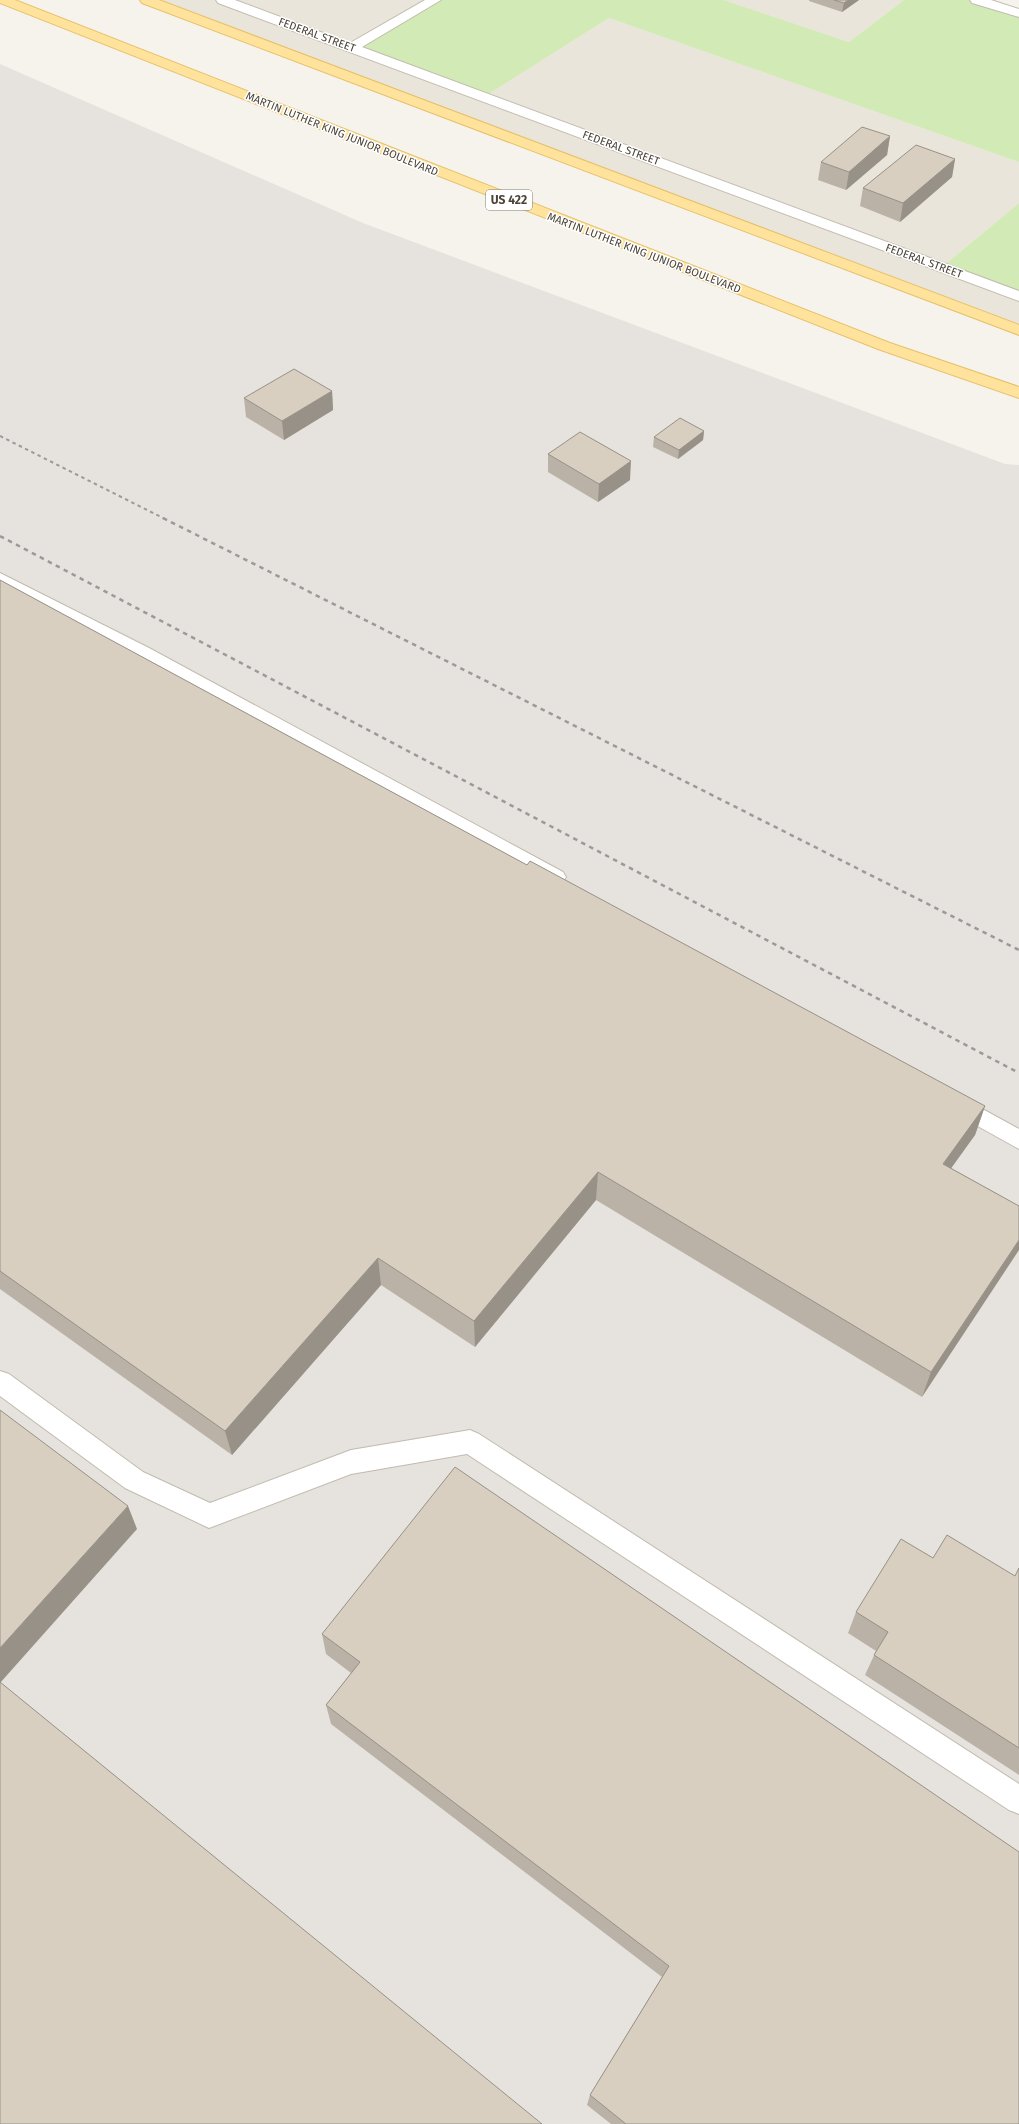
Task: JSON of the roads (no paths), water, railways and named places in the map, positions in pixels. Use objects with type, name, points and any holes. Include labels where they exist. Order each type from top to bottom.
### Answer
[{"type":"main road","name":"MARTIN LUTHER KING JUNIOR BOULEVARD","points":[[3,0],[854,335],[1019,393]]},
{"type":"main road","points":[[147,0],[1019,330]]},
{"type":"street","name":"FEDERAL STREET","points":[[223,0],[1019,296]]},
{"type":"street","points":[[351,48],[434,0]]},
{"type":"street","points":[[978,0],[1019,13]]},
{"type":"street","points":[[0,579],[142,652],[570,884]]},
{"type":"street","points":[[937,1092],[1019,1140]]},
{"type":"street","points":[[0,1382],[134,1480],[209,1516],[351,1462],[470,1442],[1019,1800]]},
{"type":"railway","points":[[0,436],[165,519]]},
{"type":"railway","points":[[163,518],[1019,950]]},
{"type":"railway","points":[[0,536],[1019,1073]]}]
